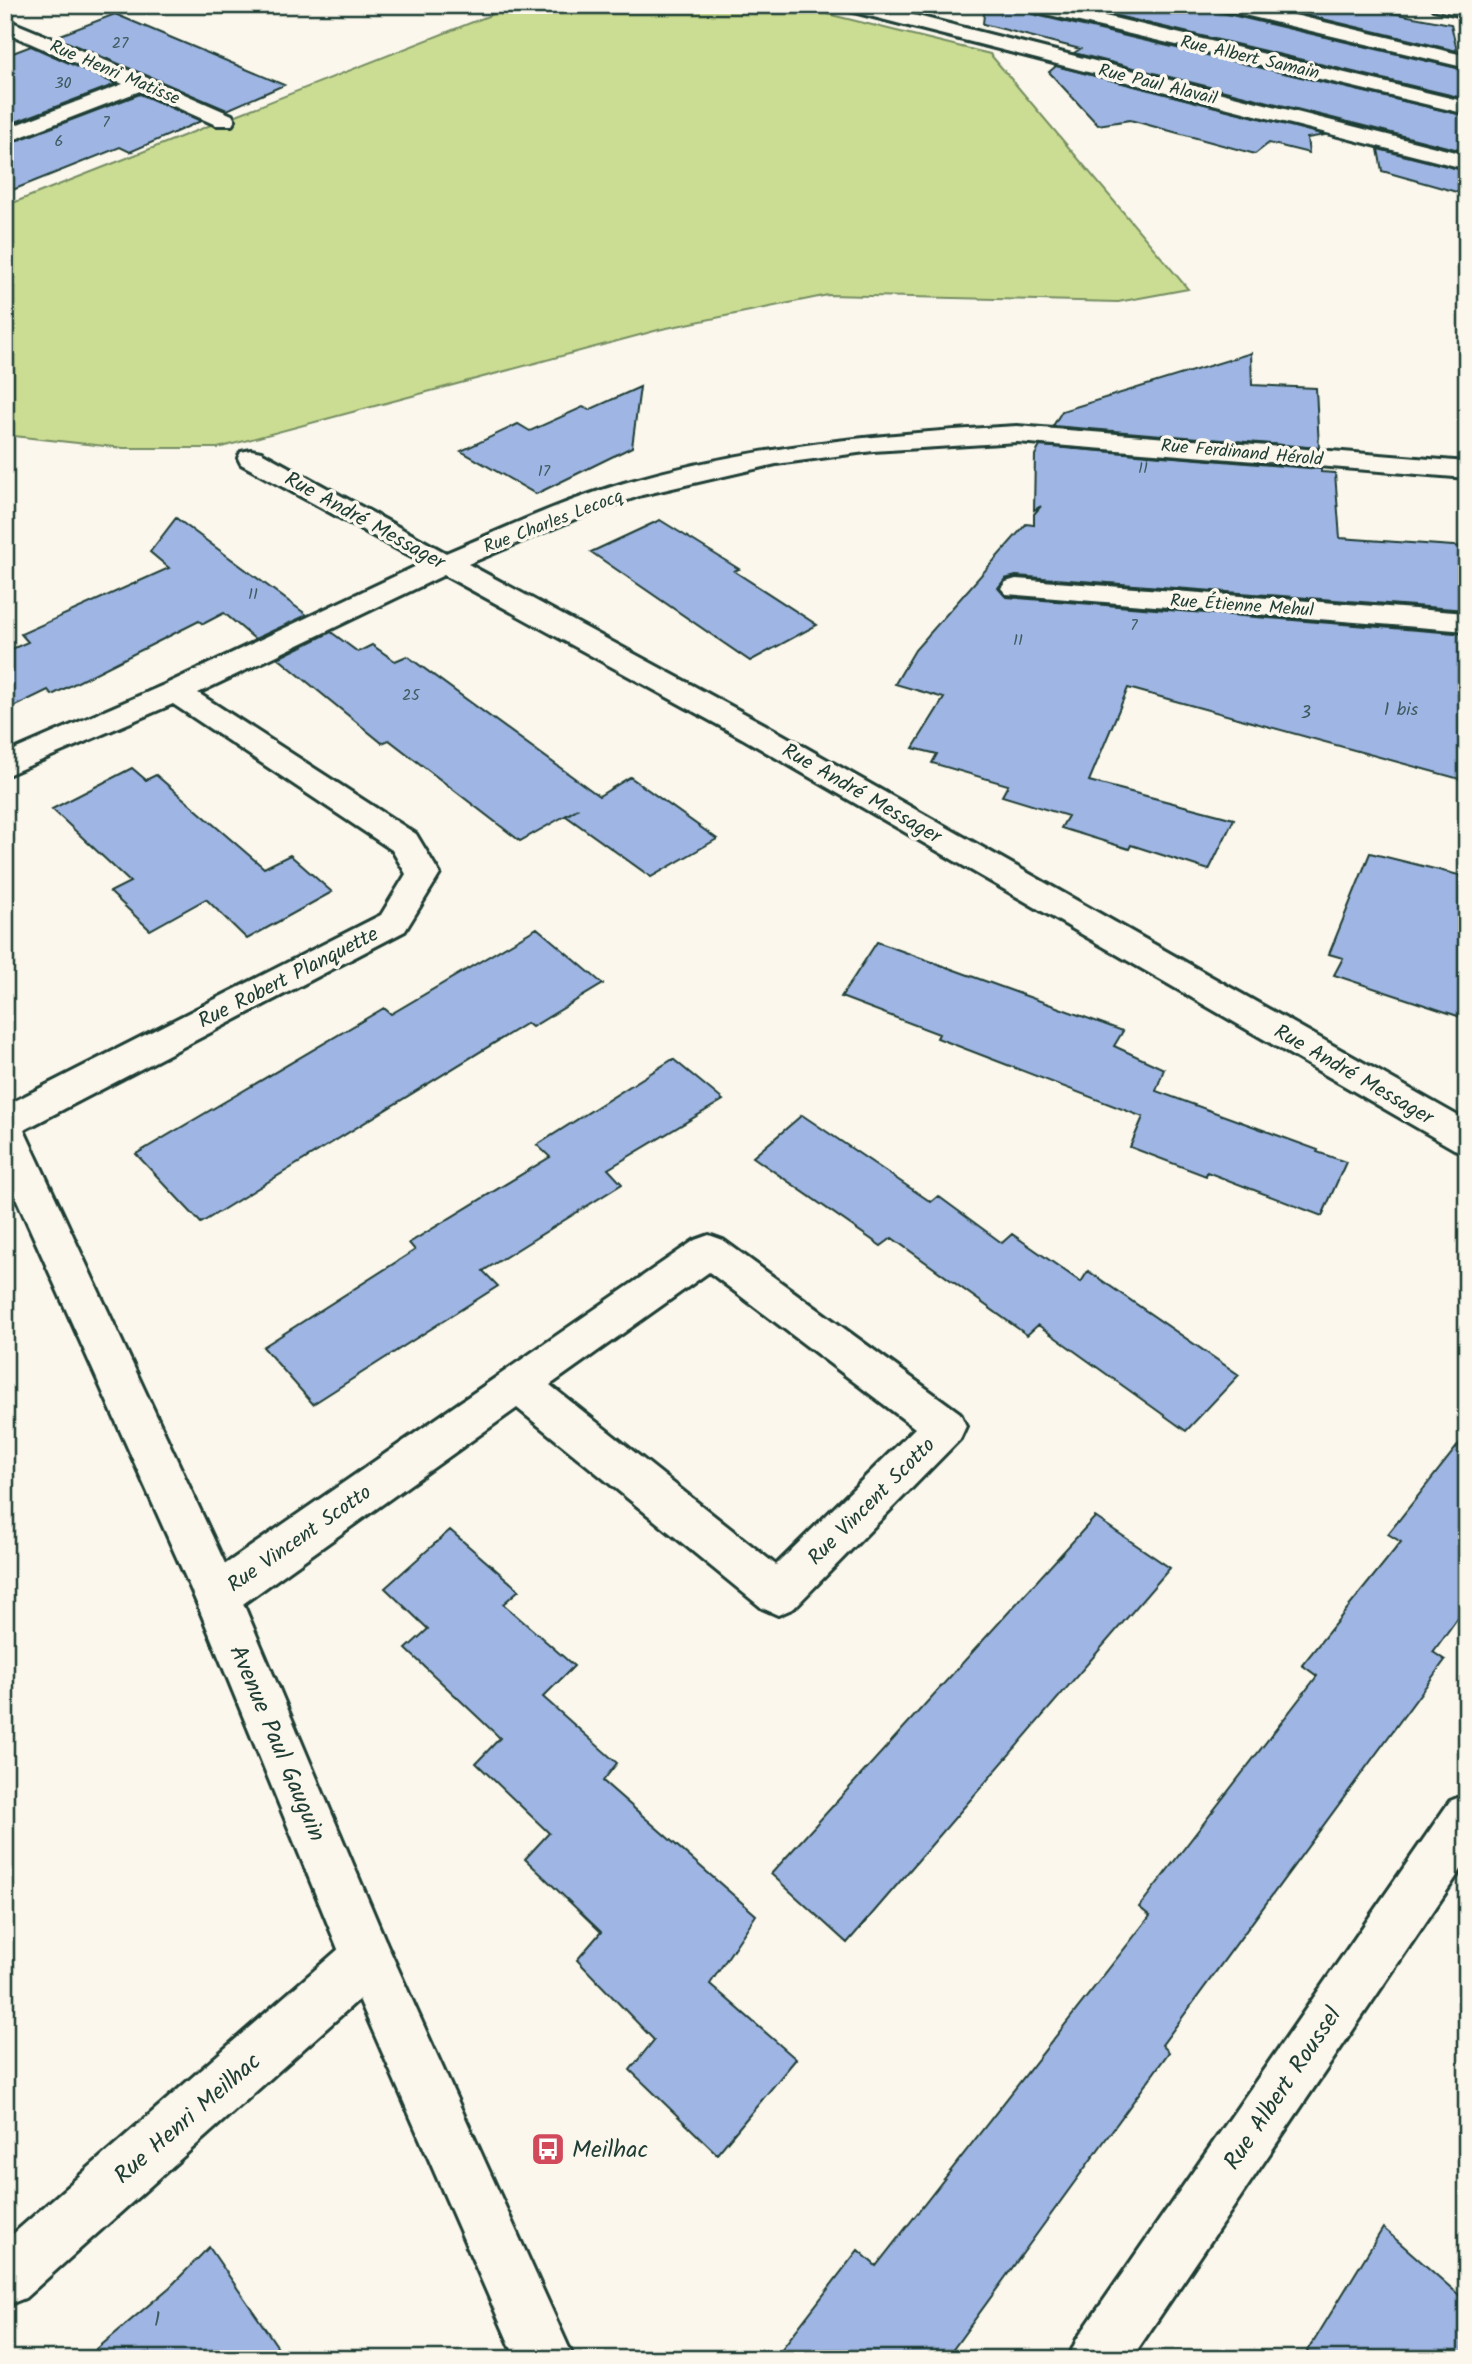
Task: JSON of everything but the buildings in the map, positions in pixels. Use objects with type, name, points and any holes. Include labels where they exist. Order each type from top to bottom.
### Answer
[{"type":"street","name":"Rue Paul Alavail","points":[[849,5],[1467,162]]},
{"type":"street","name":"Rue Albert Samain","points":[[1033,5],[1078,10],[1467,108]]},
{"type":"street","points":[[1226,5],[1467,62]]},
{"type":"street","points":[[1440,5],[1467,11]]},
{"type":"street","points":[[1024,51],[1078,10]]},
{"type":"street","name":"Rue Henri Matisse","points":[[5,25],[144,83],[224,120]]},
{"type":"street","points":[[5,137],[144,83]]},
{"type":"street","name":"Rue Ferdinand Hérold","points":[[1017,434],[1467,470]]},
{"type":"street","name":"Rue Charles Lecocq","points":[[5,766],[175,692],[444,564],[567,512],[634,489],[776,456],[873,443],[1017,434]]},
{"type":"street","name":"Rue André Messager","points":[[251,458],[753,731],[1467,1139]]},
{"type":"street","name":"Rue Étienne Mehul","points":[[1016,588],[1467,622]]},
{"type":"street","name":"Rue Robert Planquette","points":[[5,1123],[393,923],[423,874],[404,842],[175,692]]},
{"type":"street","name":"Avenue Paul Gauguin","points":[[5,1130],[216,1596],[367,1958],[545,2359]]},
{"type":"street","name":"Rue Vincent Scotto","points":[[216,1596],[709,1251],[945,1426],[778,1594],[519,1385]]},
{"type":"street","name":"Rue Albert Roussel","points":[[1097,2359],[1467,1818]]},
{"type":"street","name":"Rue Henri Meilhac","points":[[5,2278],[367,1958]]},
{"type":"green space","points":[[516,5],[791,5],[990,54],[1188,289],[1118,302],[828,295],[662,329],[218,448],[123,448],[5,435],[5,206]]},
{"type":"place","name":"Meilhac","points":[[548,2149]]}]
